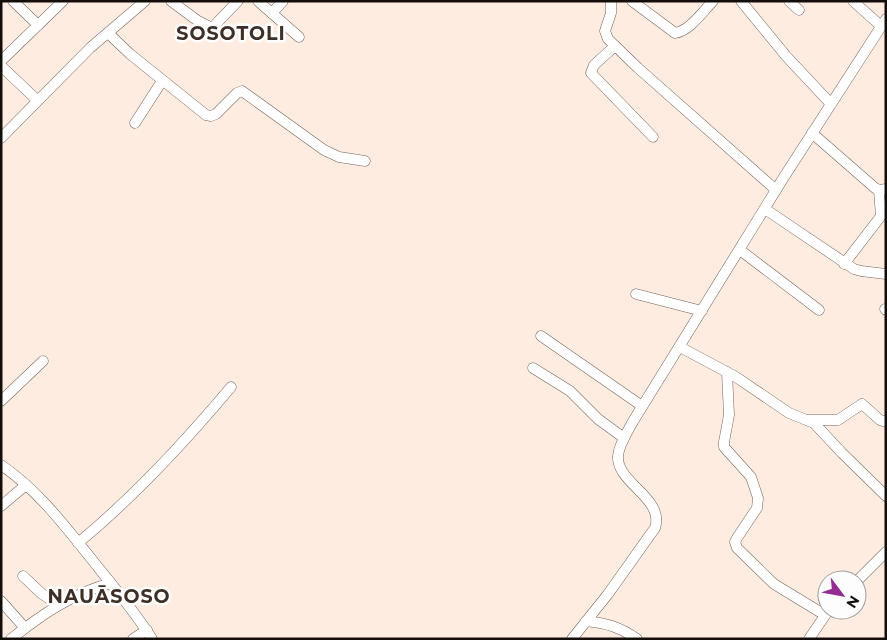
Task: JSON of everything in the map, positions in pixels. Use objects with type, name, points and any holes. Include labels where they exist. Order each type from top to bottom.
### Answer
[{"type":"street","points":[[13,1],[38,25]]},
{"type":"street","points":[[1,61],[63,1]]},
{"type":"street","points":[[1,138],[90,48],[145,1]]},
{"type":"street","points":[[171,1],[198,21],[212,28],[238,1]]},
{"type":"street","points":[[258,1],[299,37]]},
{"type":"street","points":[[272,13],[283,1]]},
{"type":"street","points":[[611,1],[611,13],[605,35],[638,68],[776,190]]},
{"type":"street","points":[[632,1],[675,33],[679,33],[688,27],[710,2]]},
{"type":"street","points":[[741,1],[786,56],[831,104]]},
{"type":"street","points":[[789,1],[799,10]]},
{"type":"street","points":[[572,639],[608,594],[655,528],[657,521],[655,511],[619,464],[618,456],[624,438],[776,190],[883,23],[852,1]]},
{"type":"street","points":[[108,33],[162,81],[198,109],[211,116],[216,114],[237,93],[242,91],[324,150],[340,157],[365,161]]},
{"type":"street","points":[[615,46],[594,65],[591,73],[653,137]]},
{"type":"street","points":[[1,66],[37,100]]},
{"type":"street","points":[[135,123],[162,81]]},
{"type":"street","points":[[812,134],[882,190],[881,216],[844,264]]},
{"type":"street","points":[[765,209],[844,264],[861,271],[886,274]]},
{"type":"street","points":[[740,250],[818,310]]},
{"type":"street","points":[[636,294],[702,312]]},
{"type":"street","points":[[541,336],[642,406]]},
{"type":"street","points":[[680,347],[749,385],[798,418],[838,420],[862,404],[880,420],[886,422]]},
{"type":"street","points":[[1,401],[43,361]]},
{"type":"street","points":[[533,368],[570,391],[598,419],[624,438]]},
{"type":"street","points":[[727,372],[729,415],[724,446],[751,477],[758,498],[757,508],[736,538],[737,548],[779,588],[817,608]]},
{"type":"street","points":[[78,543],[105,521],[181,446],[231,387]]},
{"type":"street","points":[[808,420],[818,427],[886,496]]},
{"type":"street","points":[[1,465],[26,485],[78,543],[150,634],[133,639]]},
{"type":"street","points":[[1,506],[26,485]]},
{"type":"street","points":[[867,571],[886,552]]},
{"type":"street","points":[[23,576],[42,594],[59,605]]},
{"type":"street","points":[[12,639],[59,605],[85,591],[110,583]]},
{"type":"street","points":[[1,602],[25,628]]},
{"type":"street","points":[[809,639],[822,620]]},
{"type":"street","points":[[586,621],[610,624],[625,630],[637,639]]},
{"type":"district","name":"SOSOTOLI","points":[[231,33]]},
{"type":"district","name":"NAUĀSOSO","points":[[109,596]]}]
